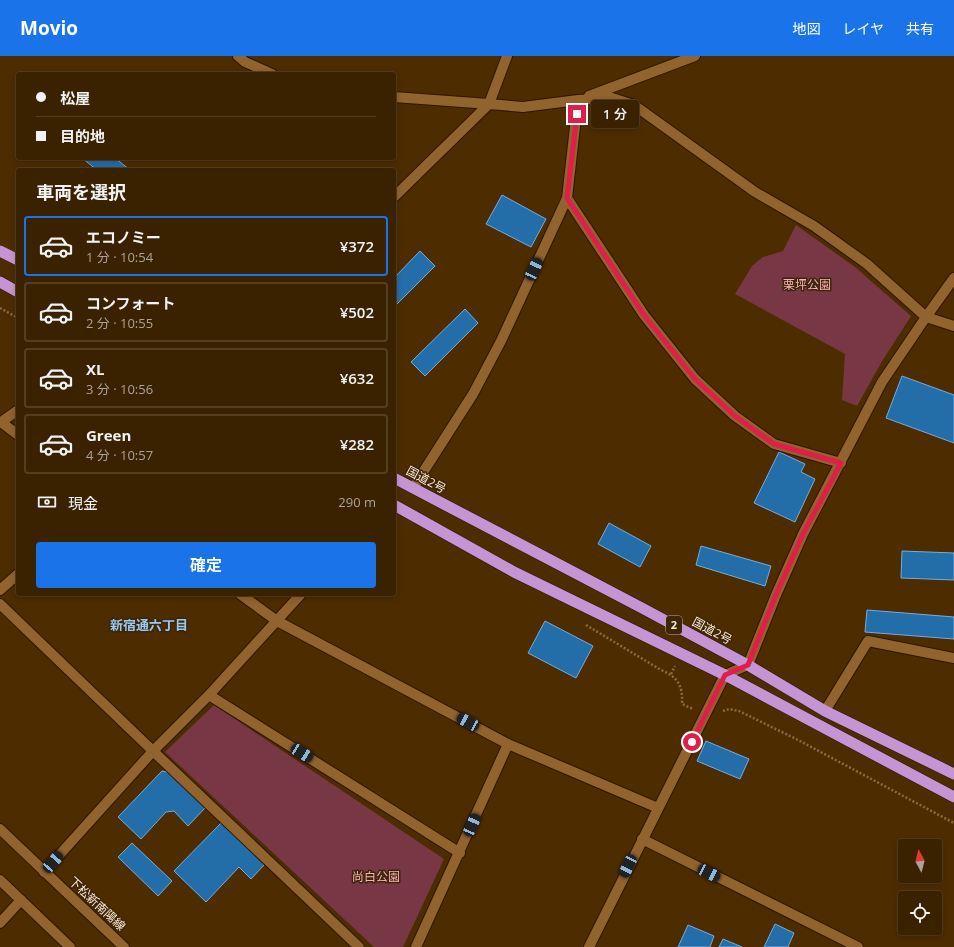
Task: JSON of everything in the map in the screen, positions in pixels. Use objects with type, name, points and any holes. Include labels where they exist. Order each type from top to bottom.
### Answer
[{"type":"highway","points":[[0,251],[16,259]]},
{"type":"highway","points":[[0,282],[16,291]]},
{"type":"highway","name":"国道2号","points":[[396,479],[748,665],[825,711],[954,774]]},
{"type":"highway","name":"2","points":[[396,506],[514,572],[725,675],[954,797]]},
{"type":"street","points":[[238,56],[245,62],[268,72]]},
{"type":"street","points":[[396,195],[489,104],[507,56]]},
{"type":"street","points":[[578,100],[695,56]]},
{"type":"street","points":[[396,97],[523,107],[578,100],[612,98],[634,105],[755,192],[814,226],[861,259],[926,316],[954,326]]},
{"type":"street","points":[[412,488],[473,394],[501,341],[567,198],[578,100]]},
{"type":"street","points":[[567,198],[644,315],[695,379],[735,416],[774,444],[841,463]]},
{"type":"street","points":[[589,947],[725,675],[748,665],[776,595],[803,534],[882,382],[926,316],[954,278]]},
{"type":"street","points":[[16,412],[1,423],[16,433]]},
{"type":"street","points":[[0,590],[16,576]]},
{"type":"street","points":[[243,596],[277,621],[508,744],[658,808]]},
{"type":"street","points":[[44,872],[152,751],[209,695],[299,596]]},
{"type":"street","points":[[0,604],[152,751],[360,947]]},
{"type":"street","points":[[825,711],[868,641],[954,658]]},
{"type":"street","points":[[209,695],[460,853]]},
{"type":"street","points":[[416,947],[460,853],[508,744]]},
{"type":"street","name":"下松新南陽線","points":[[0,829],[124,947]]},
{"type":"street","points":[[642,839],[858,947]]},
{"type":"street","points":[[0,880],[70,947]]},
{"type":"street","points":[[0,923],[21,900]]},
{"type":"path","points":[[0,308],[16,317]]},
{"type":"path","points":[[661,670],[671,674],[680,684],[682,704]]},
{"type":"path","points":[[719,712],[728,709],[739,711],[798,740],[954,824]]},
{"type":"green space","name":"栗坪公園","points":[[796,225],[855,267],[911,316],[881,363],[857,406],[842,400],[845,354],[735,294],[752,266],[763,257],[783,251]]},
{"type":"green space","name":"尚白公園","points":[[214,705],[444,859],[403,947],[374,947],[165,752]]},
{"type":"building","points":[[84,160],[118,160],[128,168],[94,168]]},
{"type":"building","points":[[502,195],[546,219],[531,247],[486,224]]},
{"type":"building","points":[[420,251],[435,266],[396,305],[396,276]]},
{"type":"building","points":[[465,309],[478,323],[425,376],[411,362]]},
{"type":"building","points":[[902,376],[954,395],[954,443],[886,418]]},
{"type":"building","points":[[779,452],[805,464],[801,472],[815,479],[795,522],[754,503]]},
{"type":"building","points":[[609,523],[651,546],[640,567],[598,544]]},
{"type":"building","points":[[701,546],[771,566],[765,586],[696,565]]},
{"type":"building","points":[[902,551],[954,553],[954,580],[901,578]]},
{"type":"building","points":[[867,610],[954,617],[954,639],[865,632]]},
{"type":"building","points":[[545,621],[593,646],[576,678],[528,653]]},
{"type":"building","points":[[706,741],[749,759],[740,779],[697,761]]},
{"type":"building","points":[[162,771],[171,773],[206,807],[188,826],[174,811],[166,812],[141,839],[118,817]]},
{"type":"building","points":[[222,822],[265,864],[251,879],[239,867],[206,902],[174,871]]},
{"type":"building","points":[[132,843],[172,881],[158,896],[118,857]]},
{"type":"building","points":[[775,924],[794,933],[788,947],[764,947]]},
{"type":"building","points":[[688,925],[714,936],[710,947],[678,947]]},
{"type":"building","points":[[723,939],[742,947],[719,947]]},
{"type":"district","name":"新宿通六丁目","points":[[149,625]]},
{"type":"route","points":[[577,114],[567,198],[644,315],[695,379],[735,416],[774,444],[841,463],[803,534],[776,595],[748,665],[725,675],[692,742]]}]
